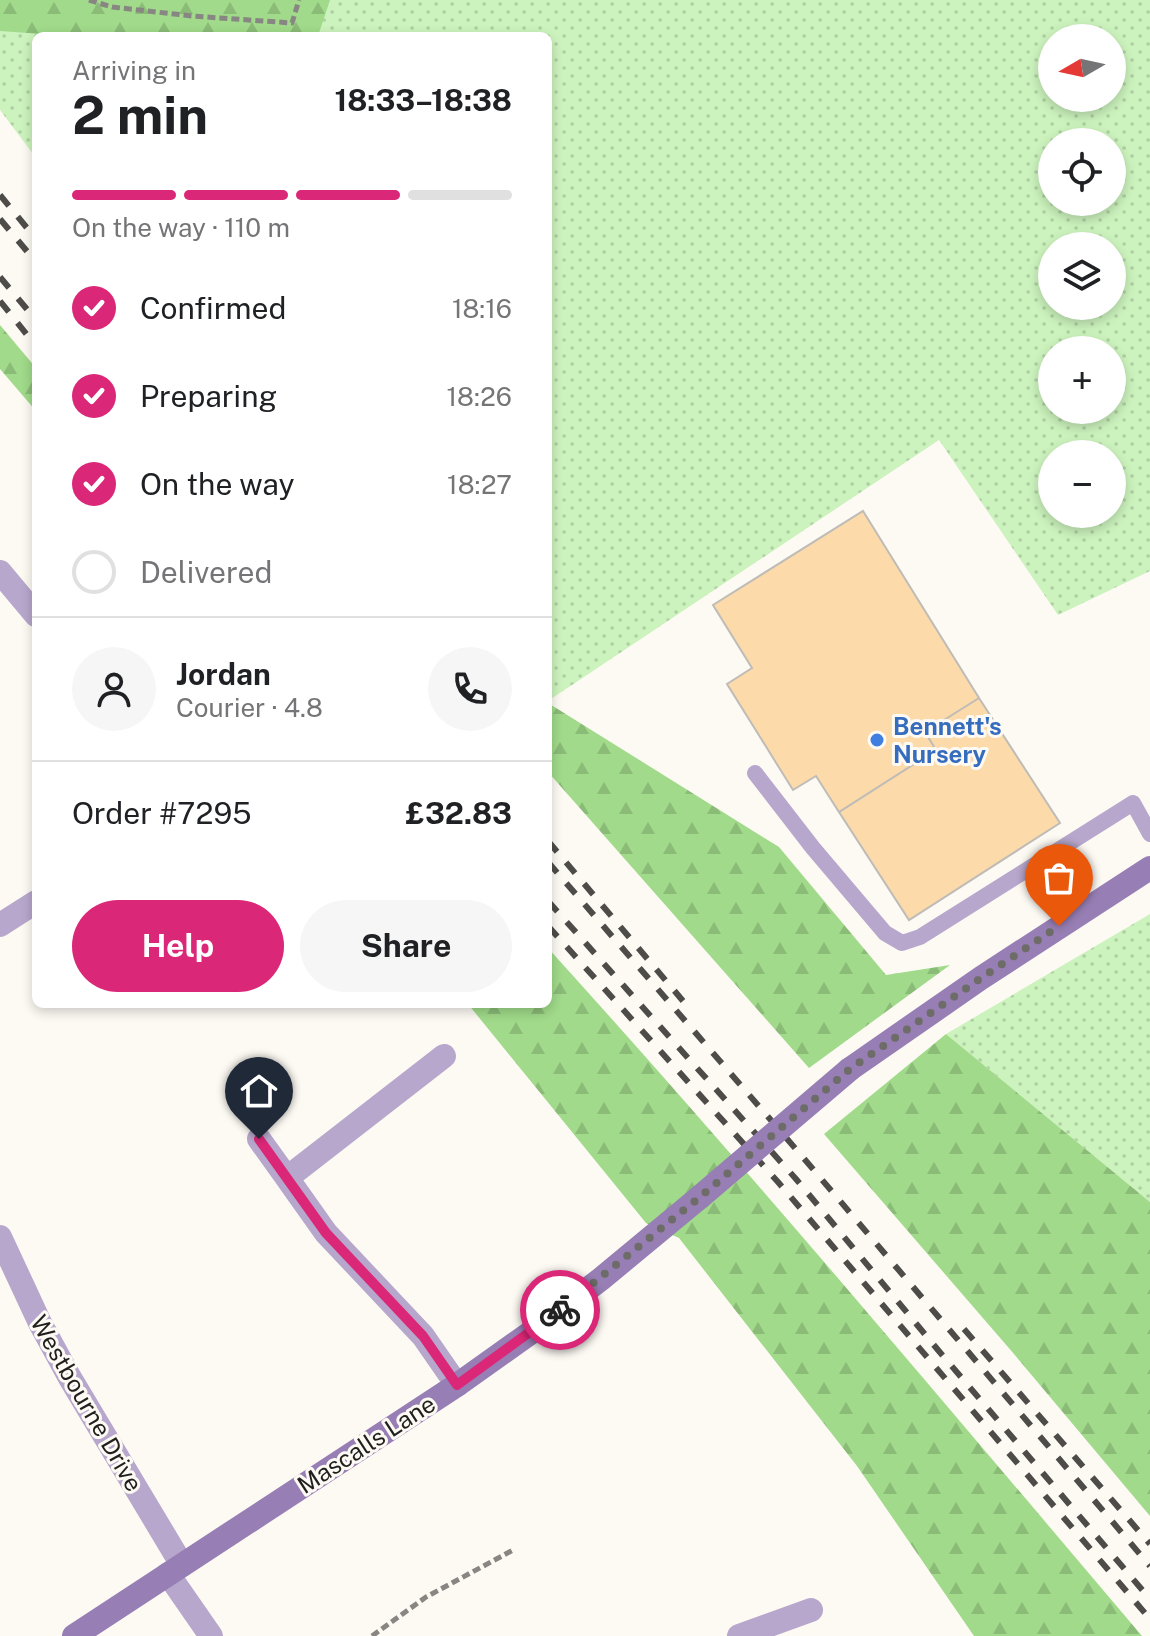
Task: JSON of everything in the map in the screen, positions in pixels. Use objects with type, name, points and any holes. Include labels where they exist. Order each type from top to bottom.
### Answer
[{"type":"street","points":[[0,572],[32,610]]},
{"type":"street","name":"Mascalls Lane","points":[[74,1636],[457,1385],[533,1331],[601,1279],[850,1069],[981,978],[1150,868]]},
{"type":"street","points":[[0,925],[32,905]]},
{"type":"street","points":[[287,1178],[444,1056]]},
{"type":"street","points":[[259,1139],[326,1233],[423,1336],[457,1385]]},
{"type":"street","name":"Westbourne Drive","points":[[0,1237],[62,1365],[211,1636]]},
{"type":"street","points":[[739,1636],[811,1610]]},
{"type":"lane","points":[[755,773],[885,933],[902,943],[920,937],[1133,803],[1150,834]]},
{"type":"path","points":[[89,0],[112,7],[292,23],[299,0]]},
{"type":"path","points":[[372,1636],[426,1597],[515,1549]]},
{"type":"green space","points":[[0,0],[1150,0],[1150,571],[1058,615],[939,440],[552,698],[552,32],[32,32],[32,153],[0,110]]},
{"type":"green space","points":[[0,0],[330,0],[319,32],[0,31]]},
{"type":"green space","points":[[0,325],[32,363],[32,406],[0,369]]},
{"type":"green space","points":[[552,705],[779,847],[886,975],[950,965],[809,1068],[552,777]]},
{"type":"green space","points":[[1150,914],[1150,1202],[946,1034]]},
{"type":"green space","points":[[552,952],[773,1203],[1142,1636],[974,1636],[857,1466],[679,1238],[646,1223],[471,1008],[552,1008]]},
{"type":"green space","points":[[946,1034],[1150,1202],[1150,1516],[824,1134]]},
{"type":"building","points":[[863,511],[979,698],[925,732],[936,750],[839,812],[816,776],[793,790],[727,684],[752,668],[713,605]]},
{"type":"building","points":[[979,698],[1060,823],[909,920],[839,812],[936,750],[925,732]]},
{"type":"railway","points":[[0,195],[32,234]]},
{"type":"railway","points":[[0,219],[32,257]]},
{"type":"railway","points":[[0,277],[32,315]]},
{"type":"railway","points":[[0,301],[32,341]]},
{"type":"railway","points":[[552,846],[683,1001]]},
{"type":"railway","points":[[552,867],[1150,1566]]},
{"type":"railway","points":[[552,905],[796,1179],[1150,1599]]},
{"type":"railway","points":[[552,930],[778,1182],[1150,1619]]},
{"type":"railway","points":[[964,1329],[1150,1544]]},
{"type":"way so far","points":[[560,1310],[700,1197],[850,1069],[1059,926]]},
{"type":"place","name":"Bennett's Nursery","points":[[877,740]]},
{"type":"route","points":[[259,1139],[326,1233],[423,1336],[457,1385],[560,1310]]}]
